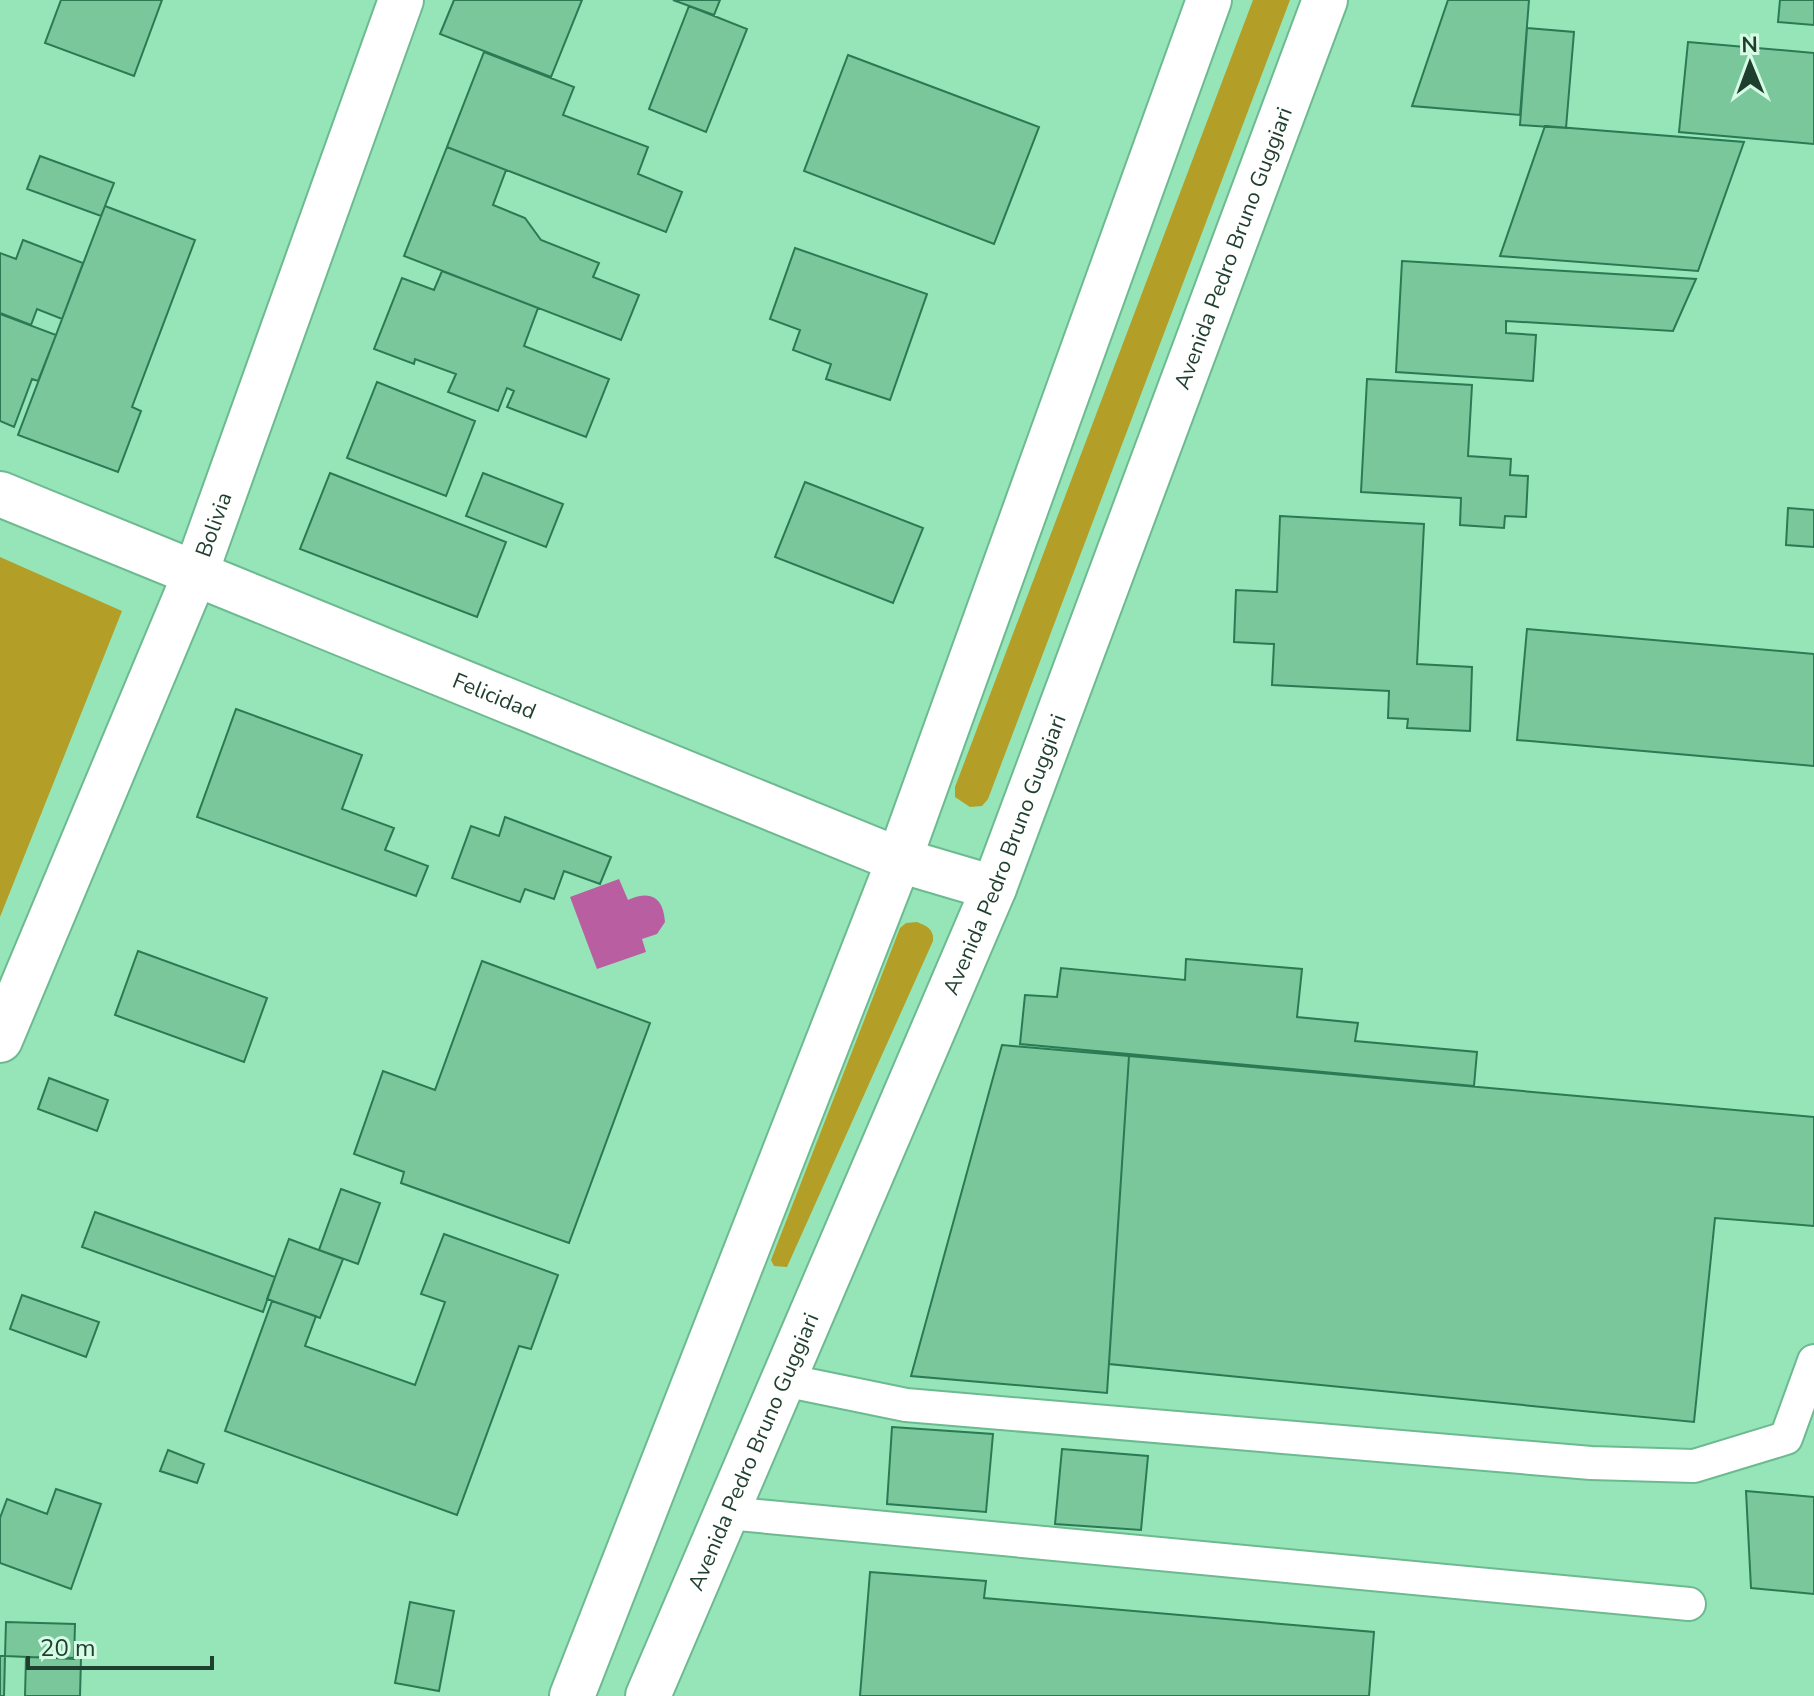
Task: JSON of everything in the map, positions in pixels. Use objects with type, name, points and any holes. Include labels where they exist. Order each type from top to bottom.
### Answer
[{"type":"main road","name":"Bolivia","points":[[0,1040],[196,572],[401,0]]},
{"type":"main road","points":[[572,1696],[899,860],[1209,0]]},
{"type":"main road","name":"Avenida Pedro Bruno Guggiari","points":[[648,1696],[994,888],[1325,0]]},
{"type":"main road","name":"Felicidad","points":[[0,494],[899,860],[994,888]]},
{"type":"lane","points":[[784,1380],[906,1405],[1576,1462],[1694,1466],[1786,1438],[1814,1361]]},
{"type":"lane","points":[[727,1513],[1689,1604]]},
{"type":"shaded area","points":[[1253,0],[1290,0],[988,799],[982,806],[970,807],[955,797],[955,787]]},
{"type":"shaded area","points":[[0,557],[122,611],[0,917]]},
{"type":"shaded area","points":[[619,879],[628,900],[649,896],[658,901],[665,922],[657,934],[642,939],[646,952],[597,969],[570,897]]},
{"type":"shaded area","points":[[917,922],[929,928],[933,941],[787,1267],[774,1266],[771,1260],[900,928],[906,923]]},
{"type":"building","points":[[61,0],[162,0],[134,76],[45,43]]},
{"type":"building","points":[[454,0],[582,0],[551,77],[440,34]]},
{"type":"building","points":[[673,0],[720,0],[714,15]]},
{"type":"building","points":[[1448,0],[1529,0],[1520,115],[1412,106]]},
{"type":"building","points":[[1780,0],[1814,0],[1814,25],[1778,22]]},
{"type":"building","points":[[689,6],[747,29],[706,132],[649,109]]},
{"type":"building","points":[[1527,28],[1574,32],[1566,128],[1520,125]]},
{"type":"building","points":[[1688,42],[1814,53],[1814,144],[1679,132]]},
{"type":"building","points":[[484,52],[574,87],[563,115],[648,147],[638,174],[682,192],[666,232],[447,147]]},
{"type":"building","points":[[848,55],[1039,127],[994,244],[804,171]]},
{"type":"building","points":[[1545,126],[1744,142],[1698,271],[1500,256]]},
{"type":"building","points":[[447,147],[506,170],[493,205],[525,218],[541,240],[599,263],[593,277],[639,295],[621,340],[404,256]]},
{"type":"building","points":[[40,156],[114,183],[101,216],[27,189]]},
{"type":"building","points":[[105,206],[195,240],[132,407],[141,411],[118,472],[18,435]]},
{"type":"building","points":[[23,240],[83,263],[62,319],[37,309],[31,325],[0,313],[0,253],[16,259]]},
{"type":"building","points":[[795,248],[927,294],[890,400],[826,379],[831,364],[793,350],[800,330],[770,319]]},
{"type":"building","points":[[1402,261],[1696,279],[1673,331],[1506,321],[1506,333],[1536,335],[1533,381],[1396,372]]},
{"type":"building","points":[[442,271],[538,308],[524,346],[609,379],[586,437],[507,407],[514,391],[507,388],[498,411],[448,392],[456,374],[415,359],[414,364],[374,349],[402,278],[434,290]]},
{"type":"building","points":[[0,314],[56,335],[38,381],[32,379],[14,427],[0,421]]},
{"type":"building","points":[[1367,379],[1472,385],[1468,456],[1511,459],[1510,475],[1528,476],[1526,517],[1505,516],[1504,528],[1460,525],[1461,498],[1361,492]]},
{"type":"building","points":[[377,382],[475,421],[446,496],[347,458]]},
{"type":"building","points":[[330,473],[506,542],[477,617],[300,549]]},
{"type":"building","points":[[483,473],[563,504],[546,547],[466,516]]},
{"type":"building","points":[[805,482],[923,528],[893,603],[775,557]]},
{"type":"building","points":[[1788,508],[1814,510],[1814,547],[1786,545]]},
{"type":"building","points":[[1280,516],[1424,524],[1417,664],[1472,667],[1470,731],[1407,728],[1408,719],[1388,718],[1389,691],[1272,685],[1274,644],[1234,642],[1236,590],[1277,592]]},
{"type":"building","points":[[1527,629],[1814,654],[1814,766],[1517,740]]},
{"type":"building","points":[[236,709],[362,755],[342,809],[394,828],[385,850],[428,866],[416,896],[197,817]]},
{"type":"building","points":[[505,817],[611,857],[600,884],[564,871],[554,899],[525,889],[520,902],[452,878],[471,826],[499,836]]},
{"type":"building","points":[[138,951],[267,998],[244,1062],[115,1015]]},
{"type":"building","points":[[1186,959],[1302,969],[1297,1017],[1358,1023],[1355,1041],[1477,1052],[1474,1086],[1020,1044],[1025,995],[1057,997],[1061,968],[1185,980]]},
{"type":"building","points":[[482,961],[650,1023],[569,1243],[401,1183],[404,1172],[354,1154],[383,1071],[435,1090]]},
{"type":"building","points":[[1002,1045],[1129,1056],[1107,1393],[911,1376]]},
{"type":"building","points":[[1129,1056],[1814,1117],[1814,1226],[1715,1218],[1694,1422],[1109,1364]]},
{"type":"building","points":[[49,1078],[108,1100],[97,1131],[38,1109]]},
{"type":"building","points":[[341,1189],[380,1203],[358,1264],[319,1250]]},
{"type":"building","points":[[95,1212],[275,1277],[263,1312],[82,1247]]},
{"type":"building","points":[[444,1234],[558,1275],[531,1349],[519,1346],[457,1515],[225,1431],[272,1301],[316,1316],[305,1346],[415,1385],[445,1302],[421,1294]]},
{"type":"building","points":[[289,1239],[343,1259],[320,1318],[267,1299]]},
{"type":"building","points":[[22,1295],[99,1322],[86,1357],[10,1329]]},
{"type":"building","points":[[892,1427],[993,1434],[986,1512],[887,1504]]},
{"type":"building","points":[[1062,1449],[1148,1456],[1141,1530],[1055,1524]]},
{"type":"building","points":[[168,1450],[204,1464],[197,1483],[160,1471]]},
{"type":"building","points":[[56,1489],[101,1504],[71,1589],[0,1563],[0,1518],[7,1499],[47,1514]]},
{"type":"building","points":[[1746,1491],[1814,1497],[1814,1594],[1751,1588]]},
{"type":"building","points":[[870,1572],[986,1581],[984,1598],[1374,1632],[1369,1696],[860,1696]]},
{"type":"building","points":[[410,1602],[454,1611],[439,1691],[395,1683]]},
{"type":"building","points":[[6,1622],[75,1624],[74,1659],[5,1656]]},
{"type":"building","points":[[0,1656],[5,1656],[4,1696],[0,1696]]},
{"type":"building","points":[[26,1657],[81,1658],[80,1696],[25,1696]]}]
